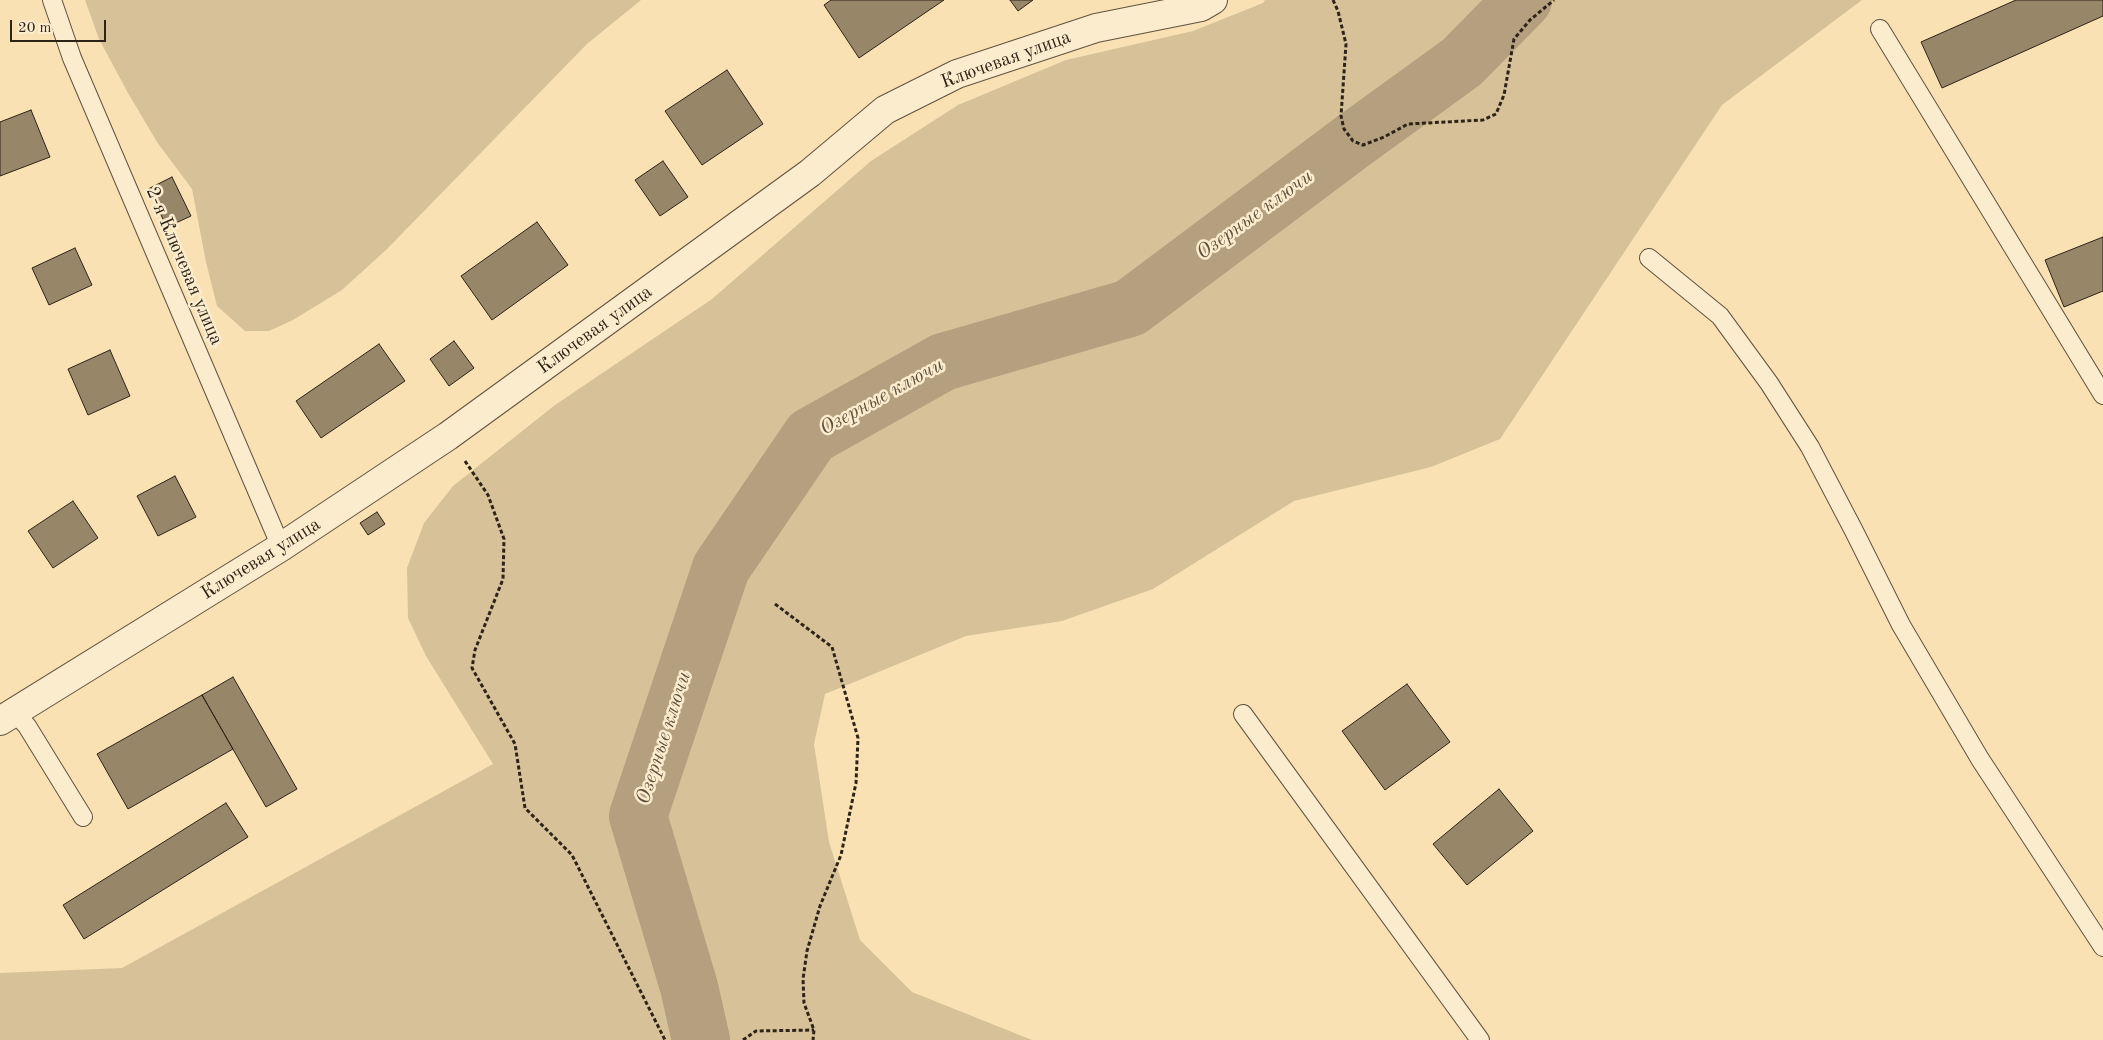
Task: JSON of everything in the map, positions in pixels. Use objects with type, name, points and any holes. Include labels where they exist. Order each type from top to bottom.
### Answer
[{"type":"street","name":"Ключевая улица","points":[[7,716],[281,547],[448,436],[810,173],[885,110],[957,74],[1096,28],[1201,7],[1213,0]]},
{"type":"lane","name":"2-я Ключевая улица","points":[[52,0],[72,58],[281,547]]},
{"type":"lane","points":[[1880,29],[2103,396]]},
{"type":"lane","points":[[1649,258],[1720,316],[1769,383],[1810,447],[1854,530],[1900,625],[1975,751],[2103,947]]},
{"type":"lane","points":[[1243,714],[1480,1040]]},
{"type":"lane","points":[[7,716],[27,726],[83,817]]},
{"type":"path","points":[[1333,0],[1338,11],[1346,44],[1341,116],[1344,129],[1353,141],[1363,145],[1384,137],[1408,124],[1483,120],[1496,114],[1504,95],[1514,39],[1530,20],[1554,0]]},
{"type":"path","points":[[448,436],[488,495],[504,539],[503,579],[475,650],[472,668],[515,744],[525,808],[572,854],[665,1040]]},
{"type":"path","points":[[775,604],[832,647],[858,738],[856,783],[841,855],[820,906],[807,951],[803,979],[804,1003],[814,1030],[813,1040]]},
{"type":"path","points":[[743,1040],[756,1031],[814,1030]]},
{"type":"shaded area","points":[[85,0],[641,0],[587,44],[387,249],[342,290],[293,320],[269,331],[245,331],[217,306],[206,262],[192,189],[157,142],[128,93],[99,39]]},
{"type":"shaded area","points":[[1265,0],[1862,0],[1722,105],[1500,439],[1431,467],[1294,501],[1153,589],[1062,621],[966,636],[825,694],[814,744],[829,842],[860,940],[912,992],[1032,1040],[0,1040],[0,973],[122,968],[493,764],[426,656],[408,618],[407,568],[424,523],[453,486],[555,405],[712,299],[871,161],[958,105],[1066,60],[1193,31],[1263,3]]},
{"type":"building","points":[[831,0],[944,0],[859,58],[824,5]]},
{"type":"building","points":[[1010,0],[1033,0],[1018,11]]},
{"type":"building","points":[[2016,0],[2103,0],[2103,16],[1942,88],[1921,42]]},
{"type":"building","points":[[727,70],[763,124],[702,165],[665,111]]},
{"type":"building","points":[[31,110],[50,157],[0,176],[0,122]]},
{"type":"building","points":[[663,161],[688,197],[660,216],[635,180]]},
{"type":"building","points":[[172,177],[191,216],[167,227],[148,189]]},
{"type":"building","points":[[537,222],[568,265],[492,320],[461,276]]},
{"type":"building","points":[[2103,237],[2103,291],[2064,307],[2045,260]]},
{"type":"building","points":[[75,248],[92,285],[49,305],[32,268]]},
{"type":"building","points":[[454,341],[474,368],[449,386],[430,359]]},
{"type":"building","points":[[379,344],[405,381],[321,438],[296,401]]},
{"type":"building","points":[[110,350],[130,396],[88,415],[68,369]]},
{"type":"building","points":[[175,476],[196,517],[158,536],[137,496]]},
{"type":"building","points":[[73,501],[98,538],[53,568],[28,531]]},
{"type":"building","points":[[377,512],[385,524],[368,535],[360,523]]},
{"type":"building","points":[[233,677],[297,789],[266,807],[202,695]]},
{"type":"building","points":[[1407,684],[1450,742],[1385,790],[1342,731]]},
{"type":"building","points":[[202,695],[233,749],[128,809],[97,754]]},
{"type":"building","points":[[1499,789],[1533,831],[1467,885],[1433,844]]},
{"type":"building","points":[[226,803],[248,837],[84,939],[63,905]]},
{"type":"waterway","name":"Озерные ключи","points":[[701,1040],[689,987],[638,816],[721,568],[811,436],[943,362],[1130,308],[1462,62],[1523,0]]}]
